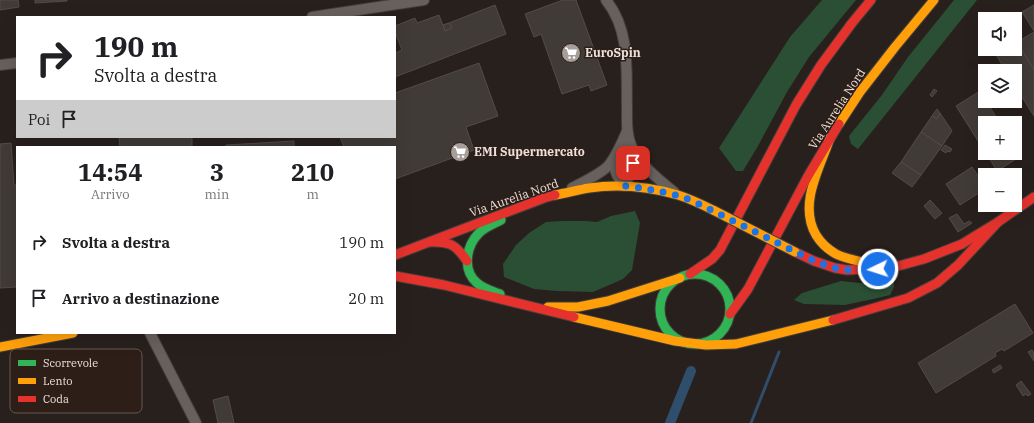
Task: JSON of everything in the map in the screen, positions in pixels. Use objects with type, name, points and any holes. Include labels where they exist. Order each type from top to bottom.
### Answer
[{"type":"main road","name":"Via Aurelia Nord","points":[[871,0],[821,65],[800,98],[720,250],[712,259],[690,274],[672,283],[666,290],[661,306],[661,315],[668,331],[679,339],[691,344],[736,344],[829,321],[908,298],[937,283],[958,265],[998,222]]},
{"type":"main road","name":"Via Aurelia Nord","points":[[691,344],[700,344],[709,341],[723,330],[730,314],[748,289],[830,138],[860,92],[934,0]]},
{"type":"main road","points":[[830,138],[814,182],[809,203],[810,219],[814,231],[823,245],[835,253],[856,261],[892,268]]},
{"type":"main road","name":"Via Aurelia Nord","points":[[396,255],[544,198],[589,188],[625,186],[651,189],[691,200],[794,252],[835,268],[847,270],[892,268],[924,259],[962,244],[998,222],[1034,197]]},
{"type":"main road","points":[[526,205],[514,214],[479,232],[469,247],[467,261],[468,268],[474,281],[486,289],[525,304],[550,307],[578,307],[608,301],[680,278]]},
{"type":"main road","points":[[429,242],[442,241],[451,243],[457,247],[467,261]]},
{"type":"main road","points":[[690,274],[708,276],[723,288],[728,296],[730,314]]},
{"type":"main road","points":[[396,276],[444,285],[691,344]]},
{"type":"main road","points":[[0,347],[68,334]]},
{"type":"street","points":[[319,16],[424,0]]},
{"type":"street","points":[[606,0],[613,8],[619,21],[625,45],[627,131],[632,156],[632,169],[625,186],[618,178],[616,173],[616,154]]},
{"type":"street","points":[[0,65],[16,62]]},
{"type":"street","points":[[564,193],[610,164],[621,146],[627,131]]},
{"type":"street","points":[[631,146],[650,171],[677,195]]},
{"type":"street","points":[[151,334],[196,423]]},
{"type":"green space","points":[[822,0],[856,0],[809,57],[787,92],[743,171],[736,171],[719,148],[790,37]]},
{"type":"green space","points":[[954,0],[977,0],[858,149],[851,144],[849,136],[882,95],[908,57]]},
{"type":"green space","points":[[635,211],[640,223],[632,270],[623,279],[593,292],[534,289],[504,277],[503,264],[516,245],[529,233],[546,222],[597,222],[611,216]]},
{"type":"green space","points":[[841,281],[859,283],[894,283],[894,287],[890,295],[845,305],[804,304],[794,300],[802,293]]},
{"type":"building","points":[[0,0],[18,0],[19,7],[0,10]]},
{"type":"building","points":[[35,0],[67,0],[67,1],[35,3]]},
{"type":"building","name":"EuroSpin","points":[[563,0],[576,0],[607,85],[591,91],[589,85],[562,94],[541,34],[534,37],[525,14]]},
{"type":"building","points":[[495,5],[506,34],[396,77],[396,53],[402,50],[396,35],[396,26],[415,18],[417,23],[439,15],[445,31],[452,28],[449,23]]},
{"type":"building","points":[[1034,5],[1034,31],[1022,12]]},
{"type":"building","points":[[449,23],[452,28],[445,31],[443,25]]},
{"type":"building","points":[[1034,32],[1034,70],[1022,50],[1022,39]]},
{"type":"building","points":[[1022,50],[1034,70],[1034,116],[1022,97],[1022,64],[1002,64],[997,56],[1022,56]]},
{"type":"building","points":[[479,63],[498,116],[466,127],[474,150],[396,179],[396,146],[344,146],[340,138],[396,138],[396,93]]},
{"type":"building","points":[[934,89],[937,91],[932,97],[930,95]]},
{"type":"building","points":[[978,92],[978,108],[990,108],[996,116],[978,116],[978,141],[956,106]]},
{"type":"building","points":[[937,109],[940,113],[937,119],[932,116]]},
{"type":"building","points":[[940,113],[952,131],[942,146],[921,132],[932,116],[937,119]]},
{"type":"building","points":[[921,132],[942,146],[921,175],[901,162]]},
{"type":"building","points":[[119,138],[192,138],[192,146],[120,146]]},
{"type":"building","points":[[294,141],[294,146],[226,145]]},
{"type":"building","points":[[11,143],[14,185],[16,185],[16,287],[0,288],[0,144]]},
{"type":"building","points":[[945,145],[952,149],[950,152],[947,151],[946,153],[941,150]]},
{"type":"building","points":[[990,160],[1015,160],[1002,168],[995,168]]},
{"type":"building","points":[[901,162],[921,175],[912,187],[892,173]]},
{"type":"building","points":[[972,167],[978,176],[978,193],[960,205],[946,184]]},
{"type":"building","points":[[930,200],[942,213],[935,219],[924,206]]},
{"type":"building","points":[[957,214],[964,224],[969,221],[972,223],[958,232],[949,218]]},
{"type":"building","points":[[1015,304],[1033,333],[1004,351],[1002,349],[995,353],[996,356],[936,393],[918,363]]},
{"type":"building","points":[[1032,350],[1034,353],[1034,361],[1028,352]]},
{"type":"building","points":[[1000,365],[1002,368],[994,373],[992,370]]},
{"type":"building","points":[[1021,381],[1031,394],[1028,396],[1026,394],[1023,396],[1016,385]]},
{"type":"building","points":[[228,396],[234,423],[218,423],[213,400]]},
{"type":"waterway","points":[[751,423],[779,352]]},
{"type":"waterway","points":[[670,423],[691,371]]},
{"type":"traffic: fast","points":[[500,294],[485,288],[472,278],[469,272],[468,258],[471,244],[479,233],[501,220]]},
{"type":"traffic: fast","points":[[695,274],[708,277],[720,284],[727,296],[730,309],[727,322],[720,334],[708,341],[695,344],[682,341],[670,334],[663,322],[660,309],[663,296],[670,284],[682,277],[695,274]]},
{"type":"traffic: slow","points":[[839,124],[860,92],[934,0]]},
{"type":"traffic: slow","points":[[830,138],[812,186],[809,211],[811,223],[816,235],[824,246],[836,254],[871,264]]},
{"type":"traffic: slow","points":[[555,195],[589,188],[611,186],[634,187],[678,195],[715,211]]},
{"type":"traffic: slow","points":[[715,211],[795,252]]},
{"type":"traffic: slow","points":[[548,307],[578,307],[608,301],[680,278]]},
{"type":"traffic: slow","points":[[574,317],[675,341],[706,345],[736,344],[833,320]]},
{"type":"traffic: slow","points":[[0,347],[68,334]]},
{"type":"traffic: jam","points":[[690,274],[712,259],[720,250],[796,105],[821,65],[871,0]]},
{"type":"traffic: jam","points":[[730,314],[748,289],[808,176],[839,124]]},
{"type":"traffic: jam","points":[[396,255],[555,195]]},
{"type":"traffic: jam","points":[[795,252],[814,261],[835,268],[847,270],[891,268],[924,259],[962,244],[998,222],[1034,197]]},
{"type":"traffic: jam","points":[[833,320],[908,298],[937,283],[958,265],[998,222]]},
{"type":"traffic: jam","points":[[430,242],[443,242],[452,245],[467,261]]},
{"type":"traffic: jam","points":[[396,276],[444,285],[574,317]]},
{"type":"place","name":"EuroSpin","points":[[571,53]]},
{"type":"place","name":"EMI Supermercato","points":[[460,152]]},
{"type":"route","points":[[633,163],[625,186],[651,189],[691,200],[794,252],[835,268],[847,270],[878,269]]}]
